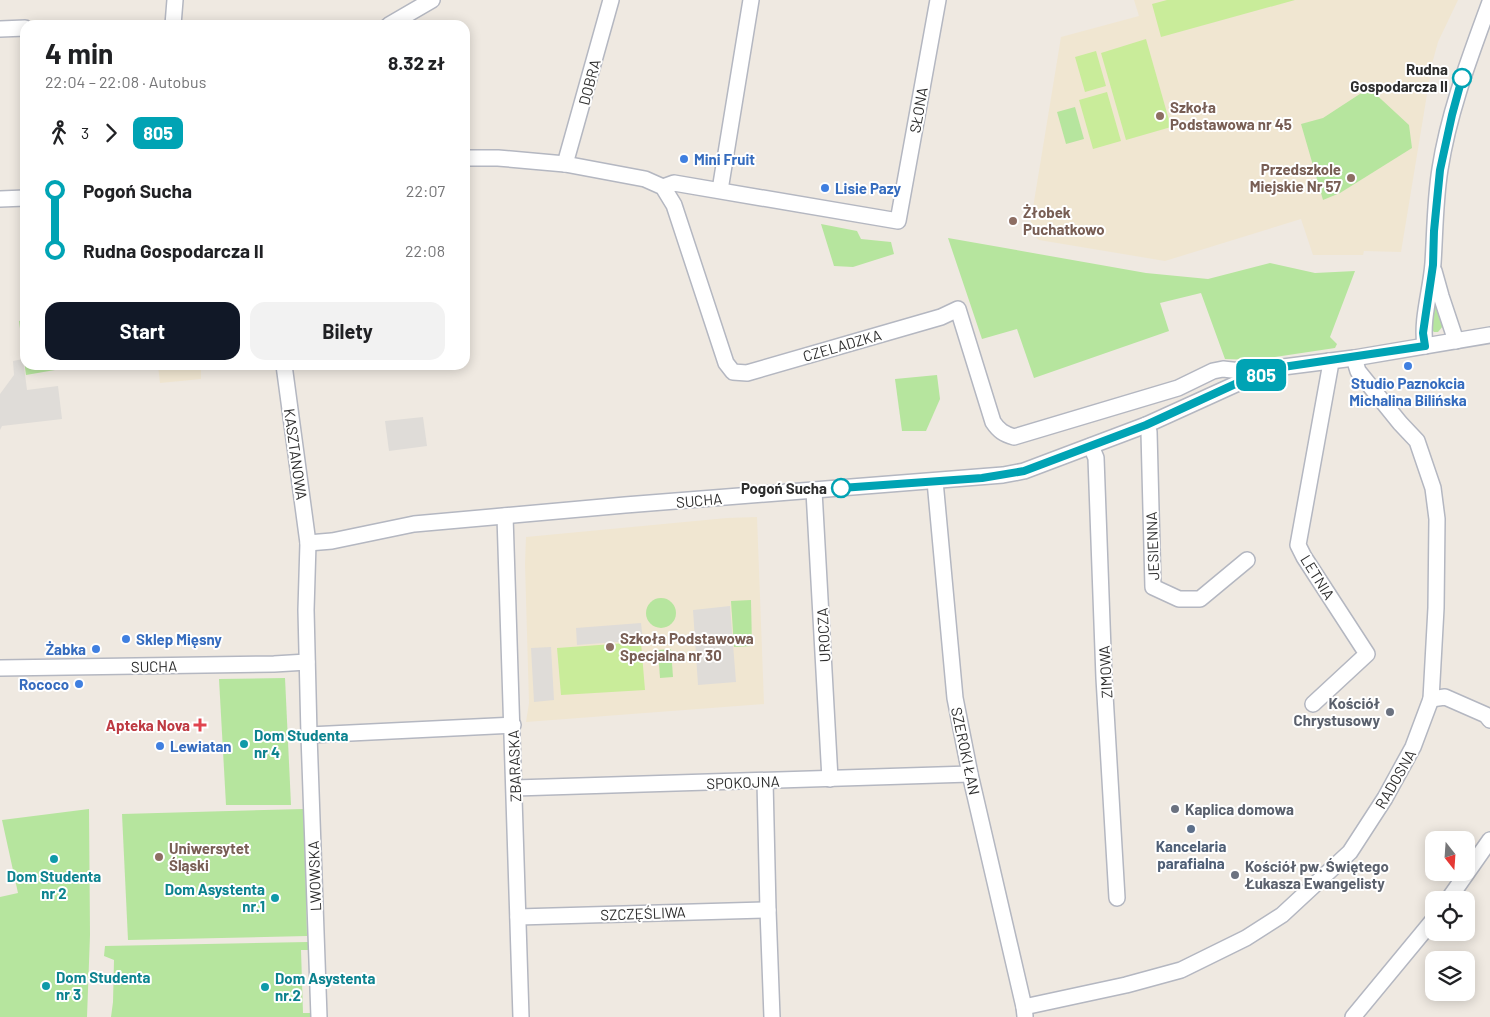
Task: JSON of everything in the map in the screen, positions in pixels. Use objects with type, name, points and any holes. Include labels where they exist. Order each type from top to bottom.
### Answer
[{"type":"street","points":[[173,20],[175,0]]},
{"type":"street","points":[[398,20],[432,0]]},
{"type":"street","name":"DOBRA","points":[[566,164],[611,0]]},
{"type":"street","points":[[470,158],[498,158],[566,164],[645,179],[663,187],[674,183],[720,190],[751,0]]},
{"type":"street","name":"SŁONA","points":[[720,190],[898,221],[938,0]]},
{"type":"street","points":[[1425,346],[1423,333],[1433,265],[1434,231],[1445,141],[1468,59],[1490,2]]},
{"type":"street","points":[[0,29],[20,28]]},
{"type":"street","name":"CZELADZKA","points":[[663,187],[674,205],[726,363],[733,372],[746,373],[941,317],[958,310],[993,422],[998,430],[1005,434],[1014,436],[1024,435],[1178,388],[1213,371],[1223,369],[1241,372],[1244,380]]},
{"type":"street","points":[[0,199],[20,198]]},
{"type":"street","points":[[1433,265],[1456,341]]},
{"type":"street","name":"SUCHA","points":[[308,543],[332,541],[414,524],[1003,475],[1024,471],[1146,425],[1244,380],[1283,367],[1354,358],[1490,335]]},
{"type":"street","name":"RADOSNA","points":[[1024,1012],[1181,970],[1246,938],[1282,915],[1350,852],[1385,798],[1413,747],[1430,699],[1436,608],[1437,519],[1433,488],[1417,441],[1400,423],[1358,370],[1355,366],[1354,358]]},
{"type":"street","name":"LETNIA","points":[[1312,704],[1367,654],[1298,545],[1330,368],[1329,361]]},
{"type":"street","name":"KASZTANOWA","points":[[285,370],[308,543]]},
{"type":"street","name":"JESIENNA","points":[[1146,425],[1149,432],[1153,587],[1179,599],[1200,599],[1247,560]]},
{"type":"street","name":"ZIMOWA","points":[[1091,446],[1096,458],[1104,678],[1117,898]]},
{"type":"street","name":"SZEROKI ŁAN","points":[[935,481],[955,698],[970,774],[1024,1012]]},
{"type":"street","name":"UROCZA","points":[[814,491],[830,779]]},
{"type":"street","name":"ZBARASKA","points":[[505,516],[521,1017]]},
{"type":"street","name":"LWOWSKA","points":[[308,543],[307,662],[319,1017]]},
{"type":"street","name":"SUCHA","points":[[0,668],[307,662]]},
{"type":"street","points":[[1430,699],[1444,697],[1478,711],[1486,715],[1490,720]]},
{"type":"street","points":[[309,735],[513,725]]},
{"type":"street","name":"SPOKOJNA","points":[[515,788],[970,774]]},
{"type":"street","points":[[765,781],[772,1017]]},
{"type":"street","points":[[1454,891],[1490,840]]},
{"type":"street","name":"SZCZĘŚLIWA","points":[[518,917],[768,910]]},
{"type":"street","points":[[1352,1017],[1425,929]]},
{"type":"shaded area","name":"Szkoła Podstawowa nr 45","points":[[1134,0],[1458,0],[1438,42],[1432,64],[1401,252],[1364,251],[1363,255],[1313,255],[1301,219],[1165,261],[1039,240],[1029,232],[1061,37],[1139,16]]},
{"type":"shaded area","points":[[20,360],[20,370],[24,370],[27,390],[58,386],[62,419],[2,426],[0,430],[0,394],[14,375],[13,361]]},
{"type":"shaded area","points":[[159,370],[201,370],[201,379],[160,383]]},
{"type":"shaded area","points":[[423,417],[427,446],[389,451],[385,421]]},
{"type":"shaded area","name":"Szkoła Podstawowa Specjalna nr 30","points":[[757,517],[764,704],[526,722],[529,703],[526,537],[727,518]]},
{"type":"shaded area","points":[[730,606],[736,682],[698,685],[693,610]]},
{"type":"shaded area","points":[[641,623],[643,640],[577,645],[576,628]]},
{"type":"shaded area","points":[[551,647],[554,700],[534,702],[531,648]]},
{"type":"green space","points":[[1167,0],[1295,0],[1161,37],[1152,4]]},
{"type":"green space","points":[[1146,39],[1171,127],[1126,140],[1101,53]]},
{"type":"green space","points":[[1096,51],[1106,86],[1085,92],[1075,57]]},
{"type":"green space","points":[[1369,88],[1409,125],[1412,148],[1340,193],[1323,200],[1301,124],[1323,118]]},
{"type":"green space","points":[[1107,92],[1121,141],[1093,149],[1079,100]]},
{"type":"green space","points":[[1075,107],[1084,139],[1066,144],[1057,112]]},
{"type":"green space","points":[[821,224],[857,231],[861,239],[891,242],[894,254],[853,267],[834,266]]},
{"type":"green space","points":[[948,238],[1146,273],[1208,279],[1270,263],[1315,273],[1355,271],[1330,337],[1337,344],[1335,348],[1255,360],[1225,359],[1201,293],[1160,303],[1169,331],[1034,378],[1017,329],[982,339]]},
{"type":"green space","points":[[1431,301],[1437,301],[1443,326],[1438,332],[1432,330]]},
{"type":"green space","points":[[25,370],[55,370],[26,375]]},
{"type":"green space","points":[[937,375],[940,399],[926,431],[902,431],[895,379]]},
{"type":"green space","points":[[661,598],[667,599],[675,607],[675,619],[667,627],[661,628],[655,627],[647,619],[646,613],[647,607],[655,599]]},
{"type":"green space","points":[[751,600],[752,646],[734,647],[731,601]]},
{"type":"green space","points":[[641,642],[645,690],[561,695],[557,648]]},
{"type":"green space","points":[[671,649],[673,677],[660,678],[658,650]]},
{"type":"green space","points":[[285,678],[291,805],[226,805],[219,679]]},
{"type":"green space","points":[[89,809],[90,935],[87,1017],[0,1017],[0,897],[18,893],[2,820]]},
{"type":"green space","points":[[304,809],[307,936],[128,940],[122,814]]},
{"type":"green space","points":[[308,942],[308,950],[301,950],[303,1013],[310,1013],[310,1017],[111,1017],[114,960],[104,956],[105,946]]},
{"type":"bus line","name":"805","points":[[841,488],[982,478],[1024,471],[1146,425],[1244,380],[1283,367],[1425,346],[1423,333],[1433,265],[1434,231],[1440,170],[1445,141],[1462,78]]},
{"type":"place","name":"Rudna Gospodarcza II","points":[[1462,78]]},
{"type":"place","name":"Szkoła Podstawowa nr 45","points":[[1160,116]]},
{"type":"place","name":"Mini Fruit","points":[[684,159]]},
{"type":"place","name":"Przedszkole Miejskie Nr 57","points":[[1351,178]]},
{"type":"place","name":"Lisie Pazy","points":[[825,188]]},
{"type":"place","name":"Żłobek Puchatkowo","points":[[1013,221]]},
{"type":"place","name":"Studio Paznokcia Michalina Bilińska","points":[[1408,366]]},
{"type":"place","name":"Pogoń Sucha","points":[[841,488]]},
{"type":"place","name":"Sklep Mięsny","points":[[126,639]]},
{"type":"place","name":"Szkoła Podstawowa Specjalna nr 30","points":[[610,647]]},
{"type":"place","name":"Żabka","points":[[96,649]]},
{"type":"place","name":"Rococo","points":[[79,684]]},
{"type":"place","name":"Kościół Chrystusowy","points":[[1390,712]]},
{"type":"place","name":"Apteka Nova","points":[[200,725]]},
{"type":"place","name":"Dom Studenta nr 4","points":[[244,744]]},
{"type":"place","name":"Lewiatan","points":[[160,746]]},
{"type":"place","name":"Kaplica domowa","points":[[1175,809]]},
{"type":"place","name":"Kancelaria parafialna","points":[[1191,829]]},
{"type":"place","name":"Uniwersytet Śląski","points":[[159,857]]},
{"type":"place","name":"Dom Studenta nr 2","points":[[54,859]]},
{"type":"place","name":"Kościół pw. Świętego Łukasza Ewangelisty","points":[[1235,875]]},
{"type":"place","name":"Dom Asystenta nr.1","points":[[275,898]]},
{"type":"place","name":"Dom Studenta nr 3","points":[[46,986]]},
{"type":"place","name":"Dom Asystenta nr.2","points":[[265,987]]}]
